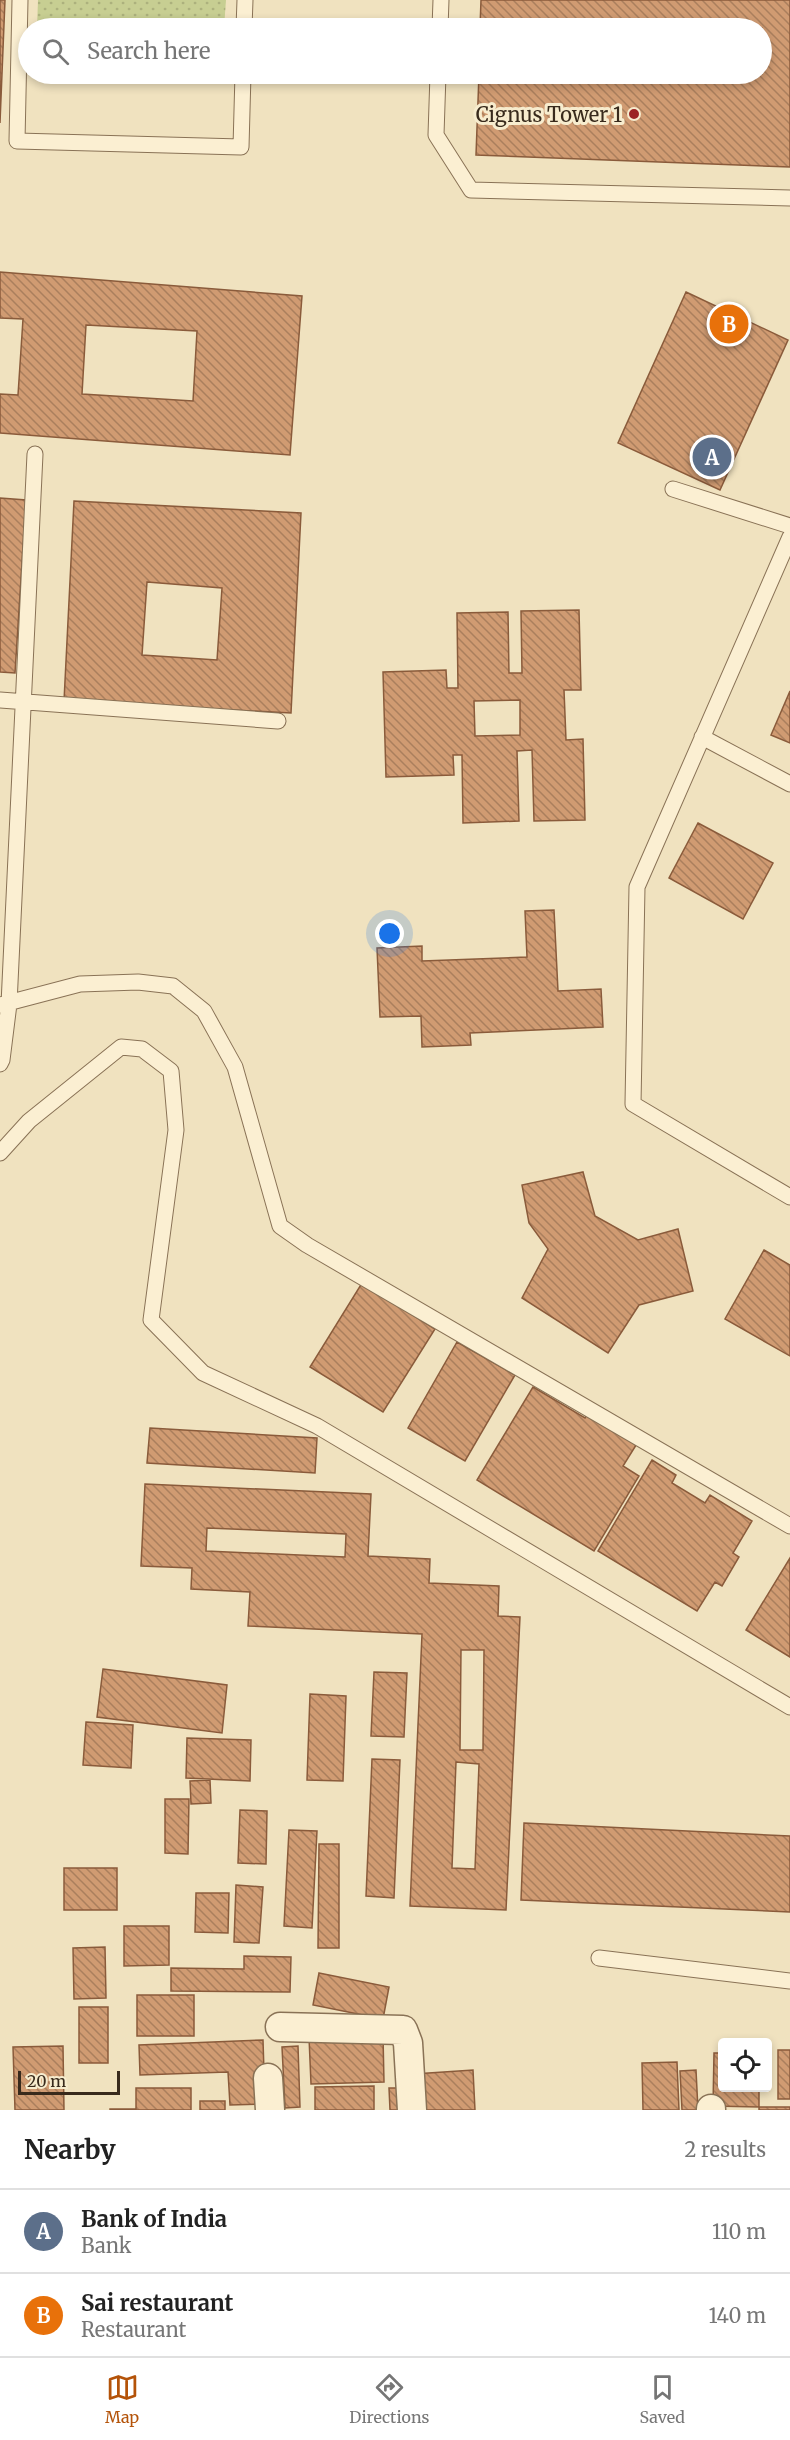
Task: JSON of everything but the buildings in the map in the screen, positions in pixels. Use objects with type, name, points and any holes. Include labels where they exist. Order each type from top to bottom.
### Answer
[{"type":"street","points":[[280,2026],[403,2030],[408,2043],[412,2110]]},
{"type":"street","points":[[268,2078],[270,2110]]},
{"type":"lane","points":[[20,0],[20,18]]},
{"type":"lane","points":[[244,18],[245,0]]},
{"type":"lane","points":[[440,18],[441,0]]},
{"type":"lane","points":[[18,84],[17,141],[241,147],[243,84]]},
{"type":"lane","points":[[438,84],[436,135],[471,190],[790,198]]},
{"type":"lane","points":[[0,1064],[24,703],[35,454]]},
{"type":"lane","points":[[673,489],[790,526]]},
{"type":"lane","points":[[790,537],[637,886],[633,1104],[790,1197]]},
{"type":"lane","points":[[0,700],[278,721]]},
{"type":"lane","points":[[702,737],[790,784]]},
{"type":"lane","points":[[5,1005],[80,984],[138,982],[173,986],[204,1011],[235,1067],[280,1226],[307,1245],[790,1526]]},
{"type":"lane","points":[[0,1153],[29,1121],[121,1047],[142,1049],[171,1071],[176,1130],[151,1320],[203,1373],[317,1426],[790,1707]]},
{"type":"lane","points":[[599,1958],[790,1981]]},
{"type":"green space","points":[[38,0],[226,0],[225,18],[37,18]]},
{"type":"place","name":"Cignus Tower 1","points":[[634,114]]},
{"type":"place","name":"Sai restaurant","points":[[729,324]]},
{"type":"place","name":"Bank of India","points":[[712,457]]}]
